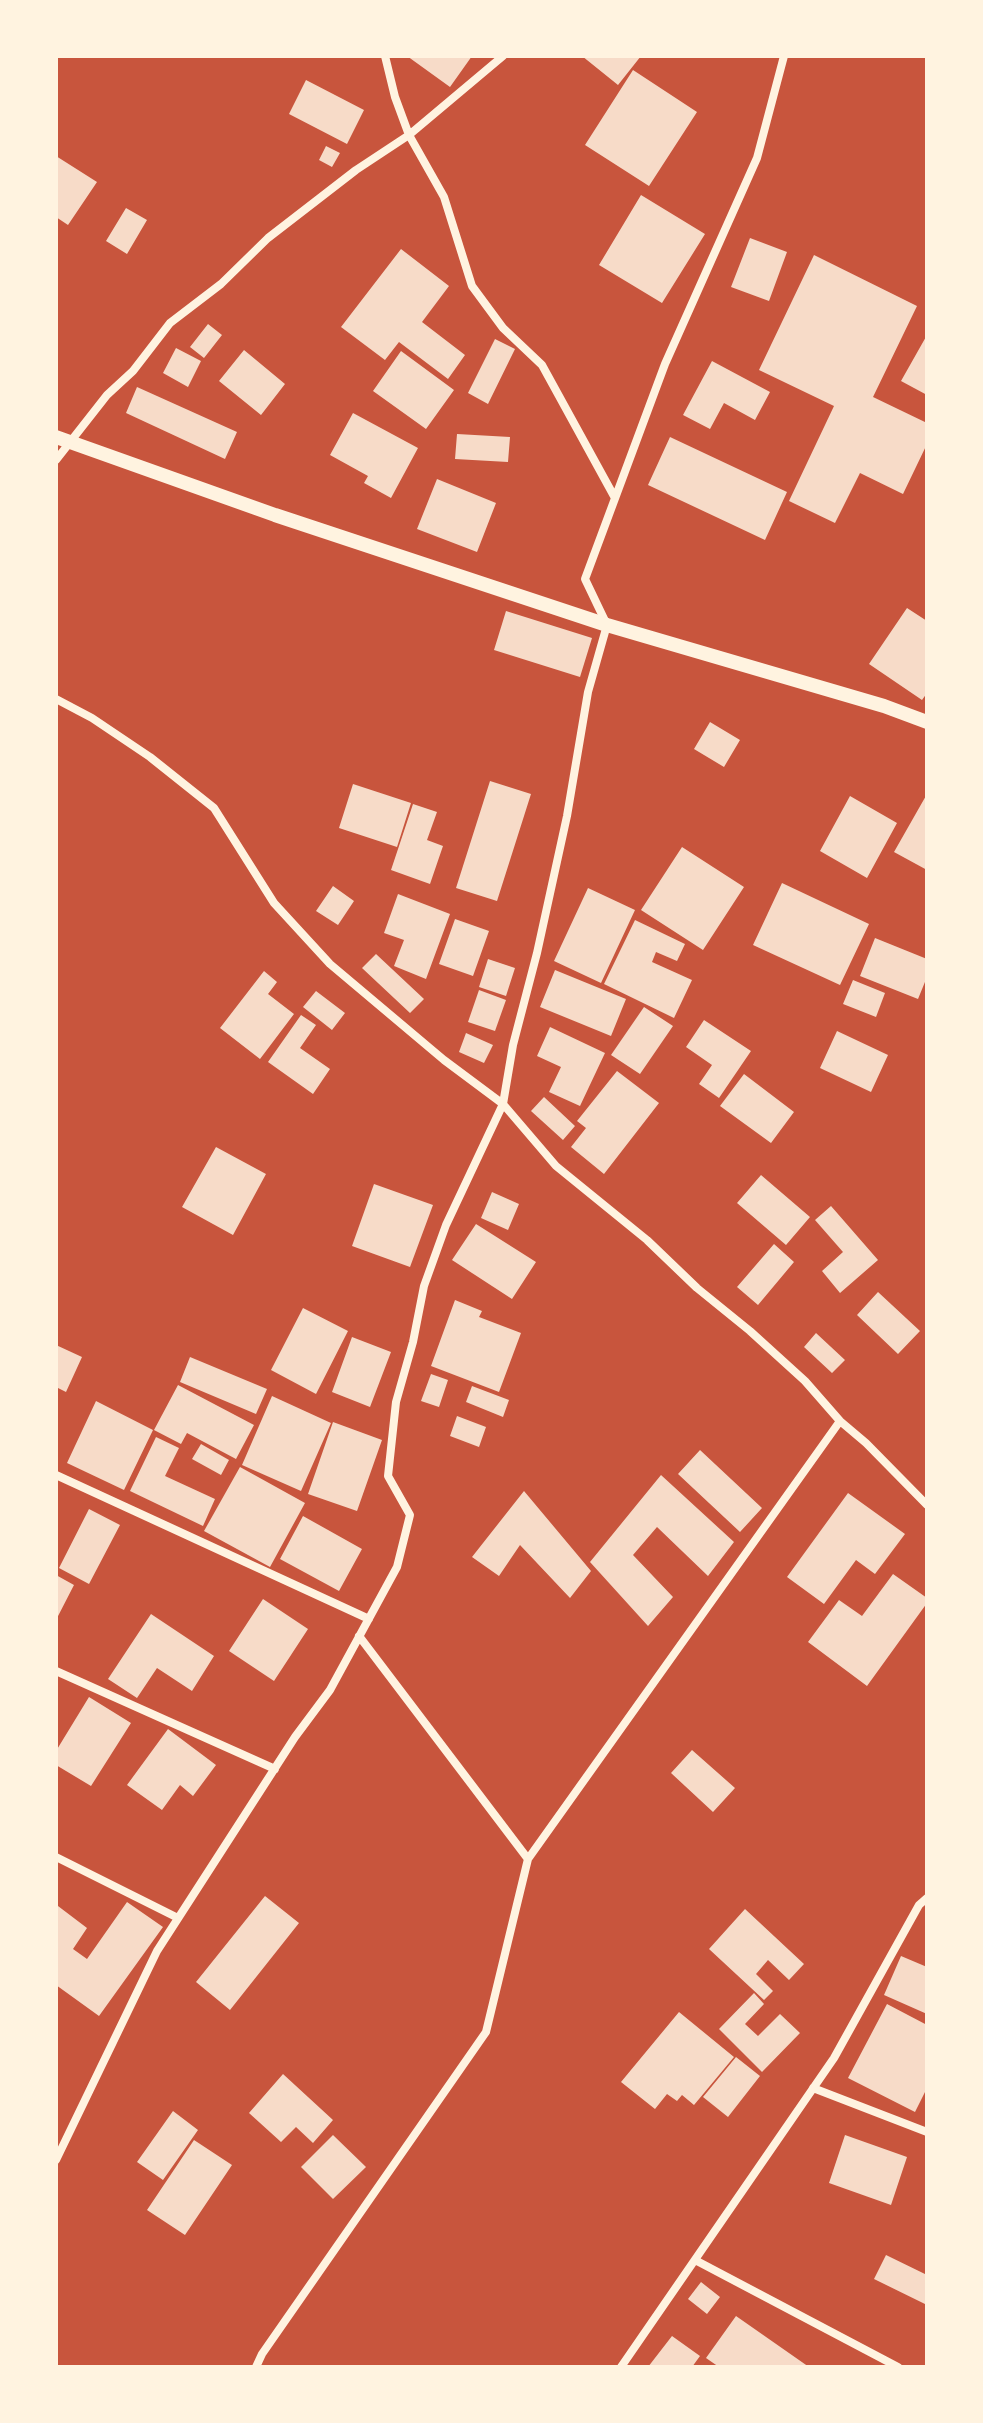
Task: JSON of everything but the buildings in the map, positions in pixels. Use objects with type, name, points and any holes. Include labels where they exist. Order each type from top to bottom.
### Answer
[{"type":"street","points":[[385,56],[409,135],[444,197],[472,286],[503,328],[542,365],[615,498]]},
{"type":"street","points":[[56,460],[63,440],[133,371],[170,323],[221,284],[268,238],[356,170],[409,135],[503,56]]},
{"type":"street","points":[[56,2160],[157,1951],[295,1737],[330,1690],[397,1567],[410,1515],[388,1476],[396,1402],[413,1342],[424,1286],[446,1225],[503,1104],[513,1045],[567,816],[588,692],[607,625],[585,579],[665,364],[757,158],[784,56]]},
{"type":"street","points":[[63,440],[275,515],[607,625],[858,698],[927,722]]},
{"type":"street","points":[[56,699],[92,718],[150,757],[214,808],[274,903],[330,964],[444,1060],[503,1104],[556,1166],[647,1240],[697,1288],[805,1381],[840,1421],[927,1505]]},
{"type":"street","points":[[256,2367],[262,2354],[486,2032],[528,1859],[840,1421]]},
{"type":"street","points":[[56,1475],[369,1619]]},
{"type":"street","points":[[359,1636],[528,1859]]},
{"type":"street","points":[[57,1672],[275,1769]]},
{"type":"street","points":[[56,1857],[178,1918]]},
{"type":"street","points":[[621,2367],[834,2058],[919,1905],[927,1898]]},
{"type":"street","points":[[813,2088],[927,2132]]},
{"type":"street","points":[[695,2260],[898,2367]]}]
